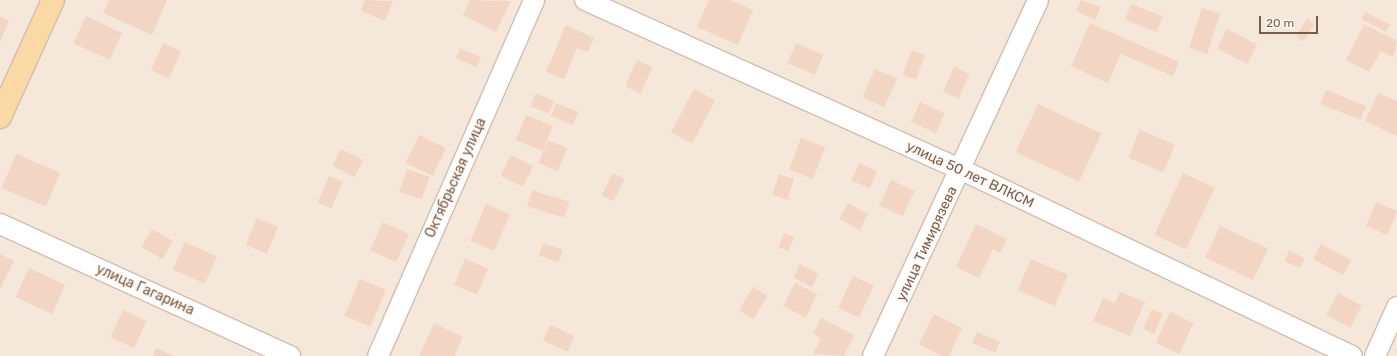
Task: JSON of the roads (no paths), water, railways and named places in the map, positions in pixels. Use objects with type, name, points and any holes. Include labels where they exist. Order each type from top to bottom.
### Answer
[{"type":"main road","points":[[0,117],[53,0]]},
{"type":"street","name":"Октябрьская улица","points":[[378,356],[534,0]]},
{"type":"street","name":"улица 50 лет ВЛКСМ","points":[[585,0],[962,170],[1352,356]]},
{"type":"street","name":"улица Тимирязева","points":[[873,356],[962,170],[1038,0]]},
{"type":"street","name":"улица Гагарина","points":[[0,224],[290,356]]},
{"type":"street","points":[[1375,356],[1397,307]]}]
